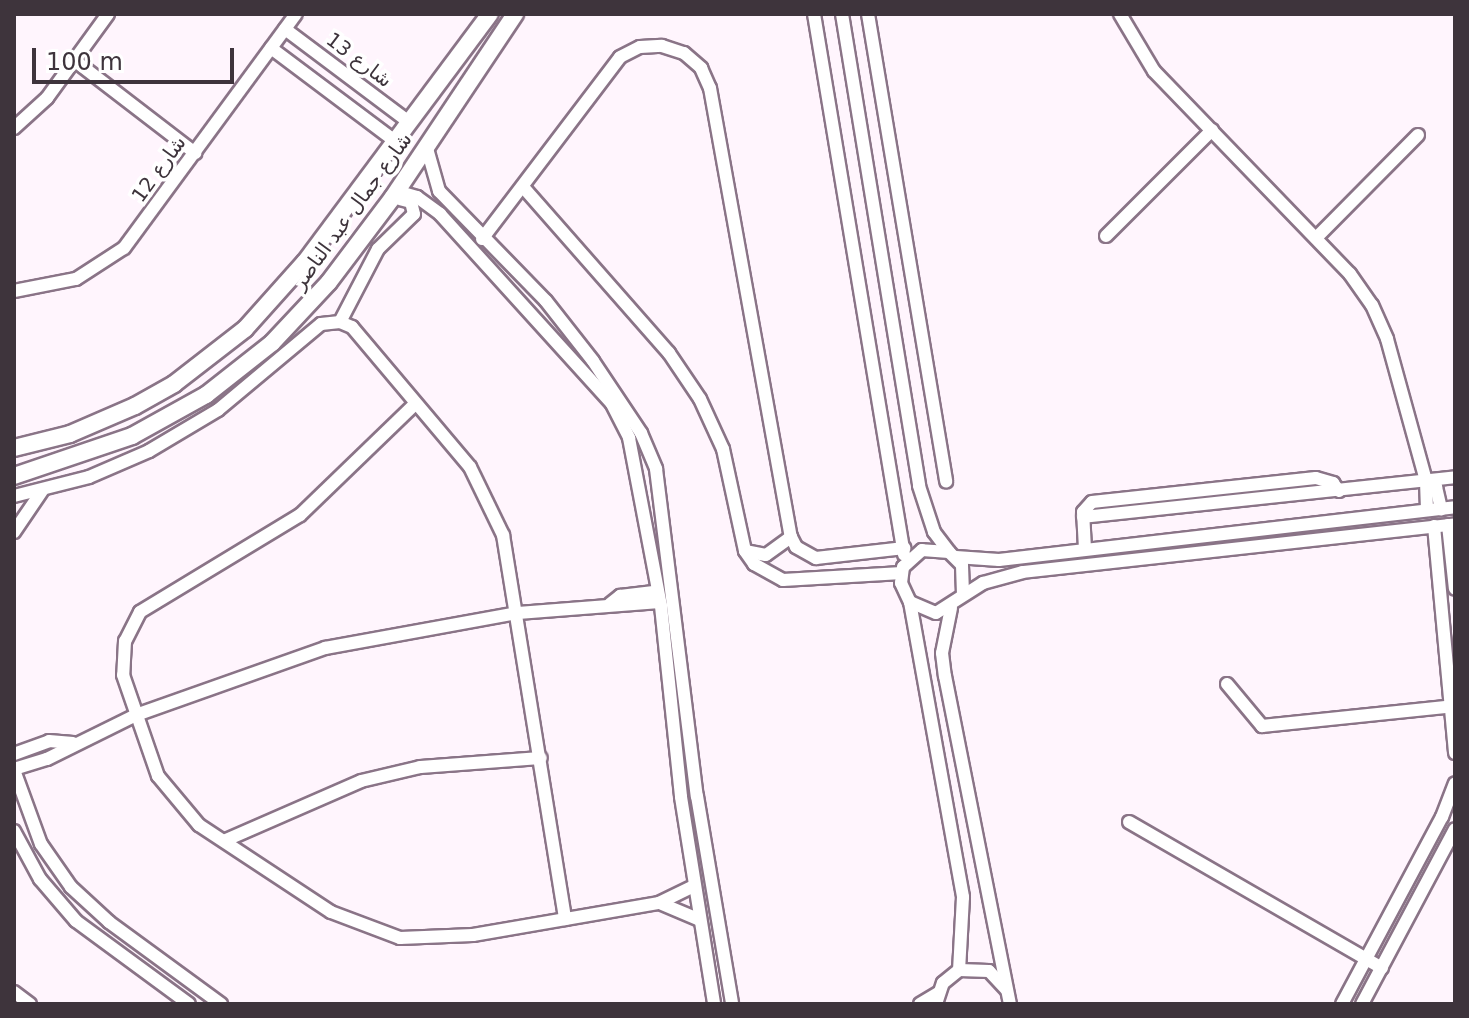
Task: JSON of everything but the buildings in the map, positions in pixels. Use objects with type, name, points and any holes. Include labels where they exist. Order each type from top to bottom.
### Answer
[{"type":"main road","name":"شارع جمال عبد الناصر","points":[[14,448],[70,434],[135,406],[211,358],[276,297],[490,14]]},
{"type":"main road","name":"شارع جمال عبد الناصر","points":[[14,476],[132,436],[240,370],[301,313],[394,194],[515,14]]},
{"type":"street","points":[[14,128],[33,114],[108,14]]},
{"type":"street","name":"شارع 12","points":[[14,291],[76,279],[114,258],[296,14]]},
{"type":"street","points":[[814,14],[904,548],[903,570],[963,897],[959,970],[937,998],[920,1004]]},
{"type":"street","points":[[842,14],[924,510],[966,574],[963,594]]},
{"type":"street","points":[[868,14],[946,482]]},
{"type":"street","points":[[1120,14],[1154,71],[1350,274],[1377,316],[1426,481],[1436,487],[1434,510]]},
{"type":"street","name":"شارع 13","points":[[285,29],[410,123]]},
{"type":"street","points":[[482,239],[524,188],[620,57],[640,47],[662,46],[684,53],[701,68],[710,88],[791,537],[796,547],[816,558],[904,548]]},
{"type":"street","points":[[271,48],[396,142]]},
{"type":"street","points":[[74,60],[195,153]]},
{"type":"street","points":[[852,76],[877,71]]},
{"type":"street","points":[[1106,236],[1212,130]]},
{"type":"street","points":[[1316,238],[1418,135]]},
{"type":"street","points":[[426,144],[431,176],[445,210],[612,404],[629,438],[661,589],[732,1004]]},
{"type":"street","points":[[524,188],[669,353],[700,399],[731,476],[745,551],[754,564],[783,580],[903,570],[922,550],[999,560],[1455,507]]},
{"type":"street","points":[[394,194],[417,197],[445,210],[482,239],[546,301],[620,396],[641,433],[664,513],[661,589],[694,886],[714,1004]]},
{"type":"street","points":[[340,322],[378,249],[414,214],[411,202],[394,194]]},
{"type":"street","points":[[531,311],[546,301]]},
{"type":"street","points":[[14,496],[42,491],[114,468],[190,429],[316,328],[340,322],[356,332],[470,467],[494,511],[511,559],[565,919]]},
{"type":"street","points":[[906,405],[932,401]]},
{"type":"street","points":[[415,404],[300,515],[140,612],[122,658],[136,715],[158,776],[176,803],[331,912],[400,938],[473,935],[659,903],[694,886]]},
{"type":"street","points":[[1085,549],[1083,517],[1455,477]]},
{"type":"street","points":[[14,532],[42,491]]},
{"type":"street","points":[[1009,999],[942,653],[951,608],[963,594],[1023,572],[1452,524],[1455,589]]},
{"type":"street","points":[[1434,526],[1455,753]]},
{"type":"street","points":[[745,551],[766,555],[791,537]]},
{"type":"street","points":[[853,554],[857,575]]},
{"type":"street","points":[[221,1004],[109,922],[71,887],[41,844],[14,769],[47,759],[73,743],[136,715],[317,651],[518,613],[610,604],[620,596],[661,589]]},
{"type":"street","points":[[910,602],[936,613],[951,608]]},
{"type":"street","points":[[1227,684],[1262,726],[1453,706]]},
{"type":"street","points":[[14,754],[49,741],[73,743]]},
{"type":"street","points":[[226,840],[361,781],[435,765],[541,758]]},
{"type":"street","points":[[1342,1004],[1442,817],[1455,783]]},
{"type":"street","points":[[1362,1004],[1455,826],[1442,817]]},
{"type":"street","points":[[1129,822],[1382,968]]},
{"type":"street","points":[[14,831],[40,879],[76,921],[189,1004]]},
{"type":"street","points":[[659,903],[700,920]]},
{"type":"street","points":[[959,970],[989,971],[1009,999]]},
{"type":"street","points":[[712,987],[728,985]]},
{"type":"street","points":[[14,992],[30,1004]]}]
